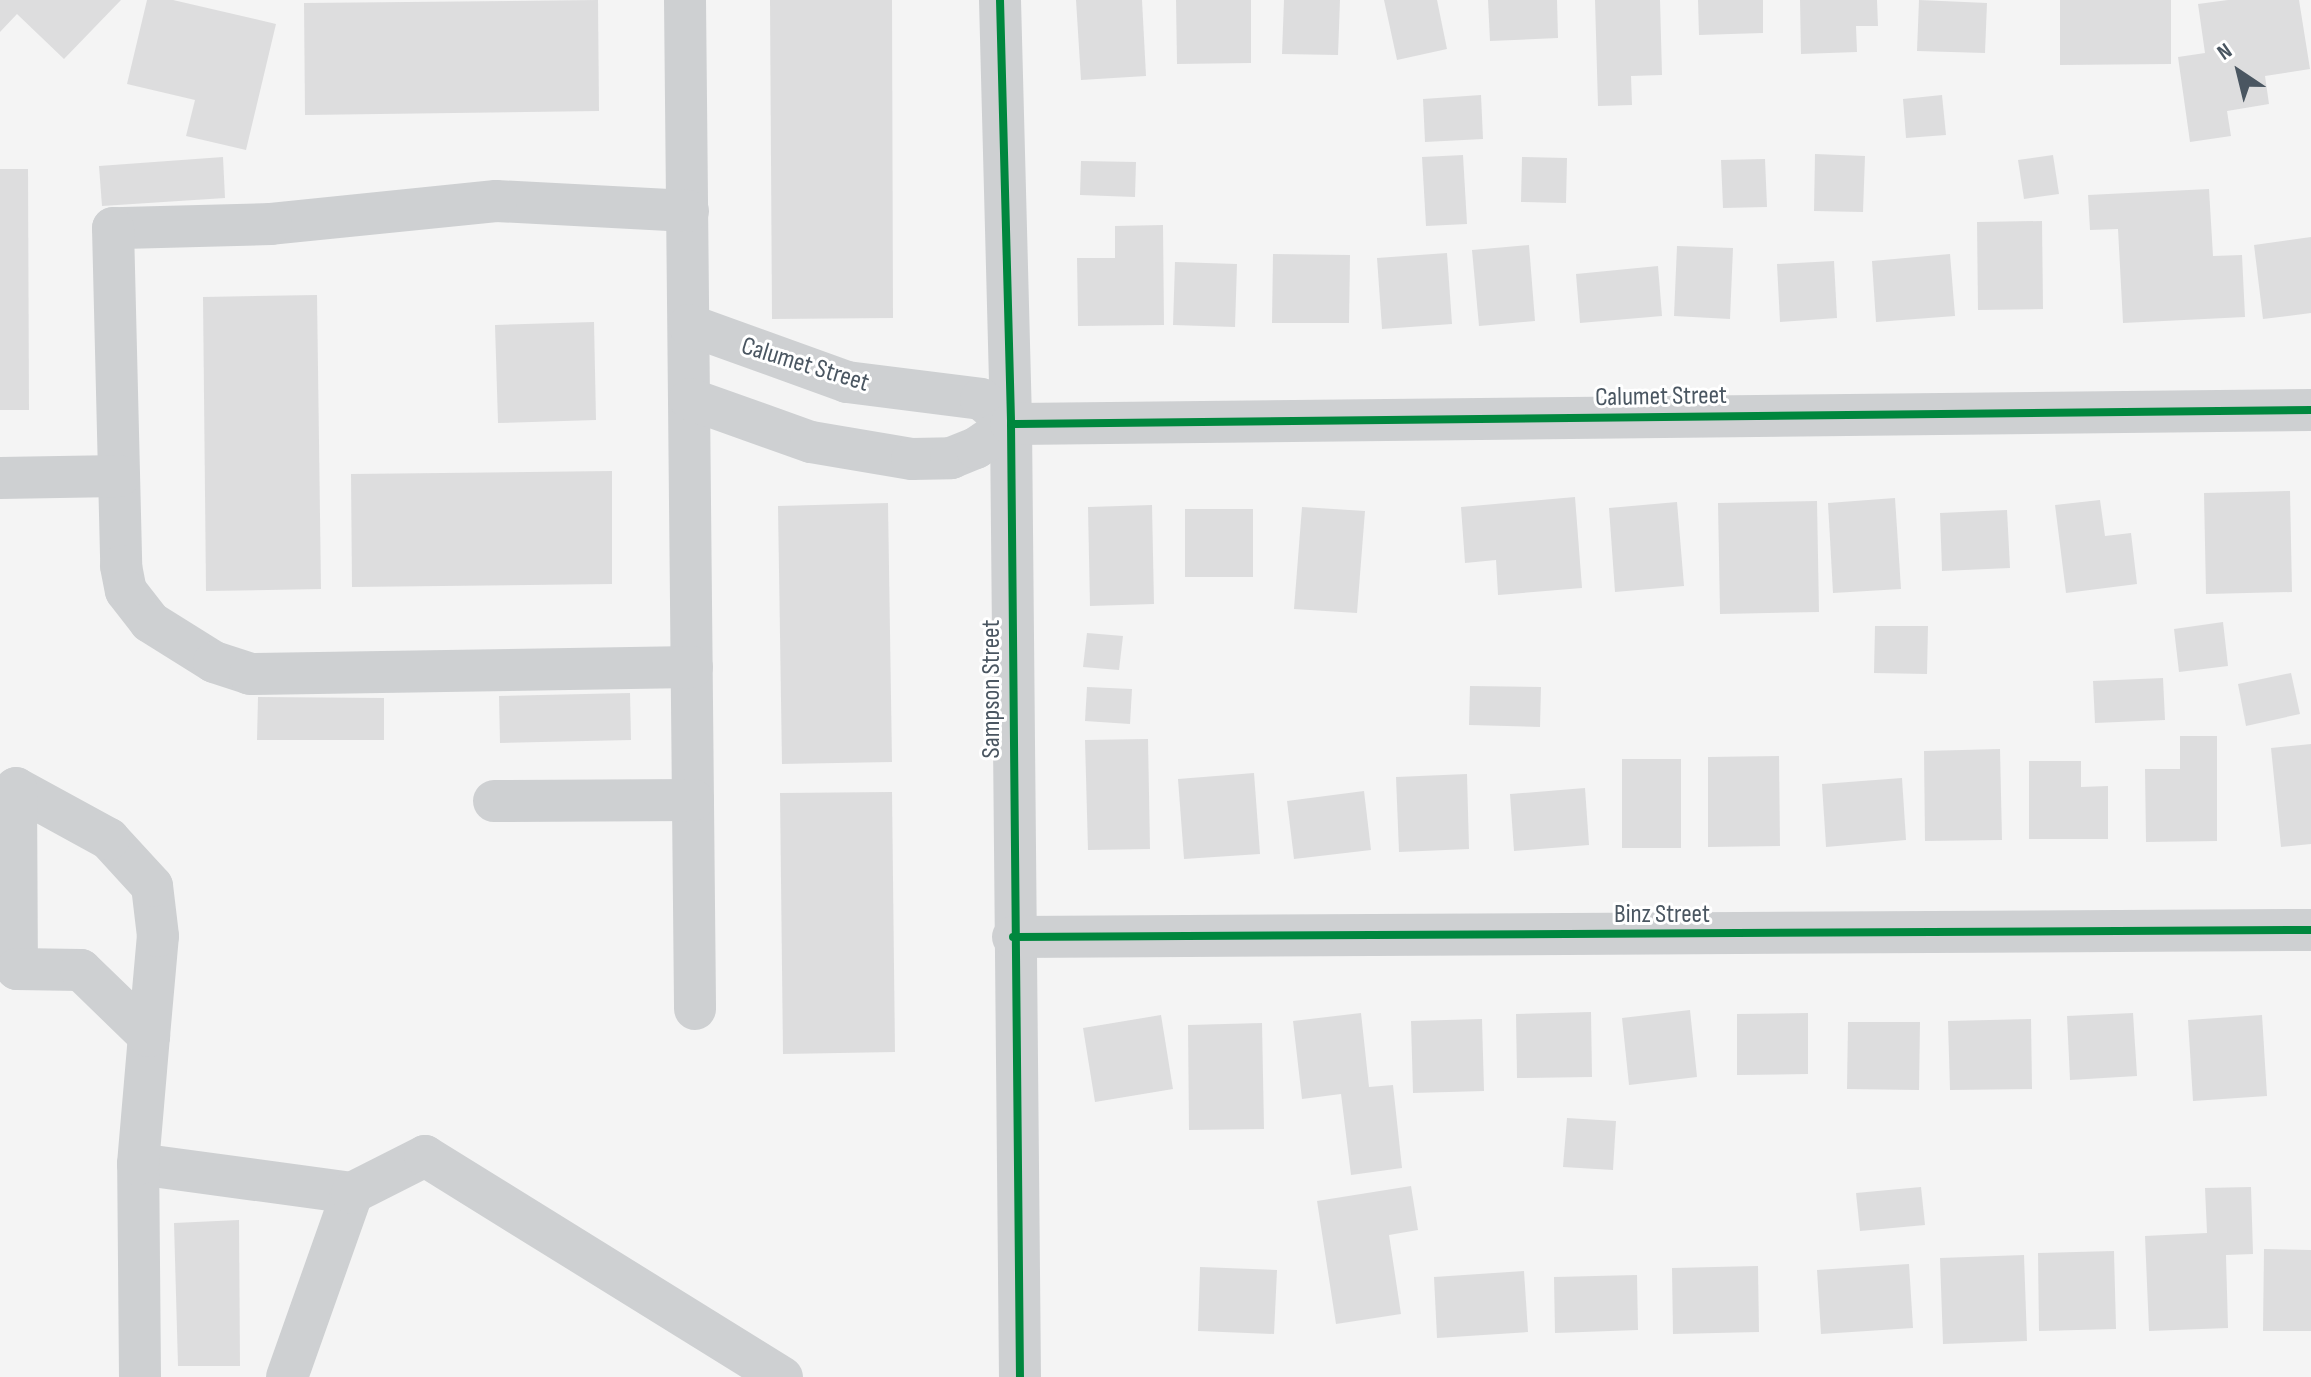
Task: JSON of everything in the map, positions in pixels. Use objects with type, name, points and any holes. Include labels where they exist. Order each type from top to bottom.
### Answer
[{"type":"street","points":[[685,0],[695,1009]]},
{"type":"street","name":"Sampson Street","points":[[1000,0],[1011,424],[1013,937],[1020,1377]]},
{"type":"street","points":[[688,211],[496,201],[271,224],[113,228],[121,566],[133,605],[150,622],[232,670],[250,674],[692,667]]},
{"type":"street","name":"Calumet Street","points":[[689,325],[847,382],[981,399],[1011,424],[2311,410]]},
{"type":"street","points":[[690,399],[798,439],[862,455],[912,459],[951,458],[976,448],[1011,424]]},
{"type":"street","points":[[0,478],[119,476]]},
{"type":"street","points":[[140,1377],[138,1164],[158,936],[152,886],[109,839],[16,788],[17,969],[81,970],[149,1036]]},
{"type":"street","points":[[494,801],[693,800]]},
{"type":"street","name":"Binz Street","points":[[1013,937],[2311,930]]},
{"type":"street","points":[[138,1164],[352,1193],[425,1156],[782,1377]]},
{"type":"street","points":[[287,1377],[352,1193]]},
{"type":"building","points":[[0,0],[121,0],[64,59],[17,14],[0,32]]},
{"type":"building","points":[[147,0],[173,0],[276,24],[246,150],[186,136],[195,100],[127,84]]},
{"type":"building","points":[[598,0],[599,111],[305,115],[304,3]]},
{"type":"building","points":[[770,0],[892,0],[893,318],[772,319]]},
{"type":"building","points":[[1076,0],[1142,0],[1146,76],[1081,80]]},
{"type":"building","points":[[1176,0],[1251,0],[1251,63],[1177,64]]},
{"type":"building","points":[[1284,0],[1340,0],[1338,55],[1282,54]]},
{"type":"building","points":[[1384,0],[1437,0],[1447,49],[1397,60]]},
{"type":"building","points":[[1488,0],[1557,0],[1558,38],[1490,41]]},
{"type":"building","points":[[1595,0],[1660,0],[1662,75],[1631,76],[1632,105],[1598,106]]},
{"type":"building","points":[[1698,0],[1763,0],[1763,33],[1699,35]]},
{"type":"building","points":[[1800,0],[1877,0],[1878,26],[1856,26],[1857,52],[1801,54]]},
{"type":"building","points":[[1919,0],[1987,3],[1985,53],[1917,51]]},
{"type":"building","points":[[2060,0],[2171,0],[2171,64],[2060,65]]},
{"type":"building","points":[[2228,0],[2299,0],[2310,69],[2265,76],[2269,104],[2227,111],[2231,136],[2190,142],[2178,57],[2205,53],[2198,4]]},
{"type":"building","points":[[1481,95],[1483,139],[1425,142],[1423,99]]},
{"type":"building","points":[[1942,95],[1946,135],[1906,138],[1903,99]]},
{"type":"building","points":[[1815,154],[1865,156],[1863,212],[1814,211]]},
{"type":"building","points":[[1463,155],[1467,224],[1426,226],[1422,157]]},
{"type":"building","points":[[2053,155],[2059,194],[2024,199],[2018,160]]},
{"type":"building","points":[[223,157],[225,198],[102,206],[99,166]]},
{"type":"building","points":[[1522,157],[1567,158],[1566,203],[1521,202]]},
{"type":"building","points":[[1765,159],[1767,207],[1723,208],[1721,160]]},
{"type":"building","points":[[1081,161],[1136,162],[1135,197],[1080,195]]},
{"type":"building","points":[[0,169],[28,169],[29,410],[0,410]]},
{"type":"building","points":[[2209,189],[2213,256],[2242,255],[2245,317],[2123,323],[2118,229],[2090,230],[2088,195]]},
{"type":"building","points":[[2042,221],[2043,309],[1978,310],[1977,222]]},
{"type":"building","points":[[1163,225],[1164,325],[1078,326],[1077,258],[1115,258],[1115,226]]},
{"type":"building","points":[[2311,237],[2311,313],[2263,319],[2254,245]]},
{"type":"building","points":[[1529,245],[1535,321],[1479,326],[1472,250]]},
{"type":"building","points":[[1677,246],[1733,248],[1730,319],[1674,316]]},
{"type":"building","points":[[1447,253],[1452,324],[1382,329],[1377,258]]},
{"type":"building","points":[[1273,254],[1350,255],[1349,323],[1272,323]]},
{"type":"building","points":[[1950,254],[1955,316],[1876,322],[1872,261]]},
{"type":"building","points":[[1834,261],[1837,318],[1780,322],[1777,264]]},
{"type":"building","points":[[1175,262],[1237,264],[1235,327],[1173,325]]},
{"type":"building","points":[[1658,266],[1662,316],[1580,323],[1576,274]]},
{"type":"building","points":[[317,295],[321,589],[206,591],[203,297]]},
{"type":"building","points":[[594,322],[596,420],[498,423],[495,325]]},
{"type":"building","points":[[612,471],[612,584],[352,587],[351,474]]},
{"type":"building","points":[[2290,491],[2292,592],[2206,594],[2204,493]]},
{"type":"building","points":[[1575,497],[1582,588],[1498,595],[1496,560],[1465,563],[1461,507]]},
{"type":"building","points":[[1895,498],[1901,589],[1833,593],[1828,503]]},
{"type":"building","points":[[2100,500],[2105,536],[2131,533],[2137,584],[2066,593],[2055,505]]},
{"type":"building","points":[[1817,501],[1819,612],[1720,614],[1718,503]]},
{"type":"building","points":[[1677,502],[1684,586],[1615,592],[1609,508]]},
{"type":"building","points":[[888,503],[892,762],[782,764],[778,506]]},
{"type":"building","points":[[1152,505],[1154,604],[1090,606],[1088,507]]},
{"type":"building","points":[[1302,507],[1365,511],[1357,613],[1294,609]]},
{"type":"building","points":[[1185,509],[1253,509],[1253,577],[1185,577]]},
{"type":"building","points":[[2007,510],[2010,568],[1942,571],[1940,513]]},
{"type":"building","points":[[2223,622],[2228,666],[2179,672],[2174,629]]},
{"type":"building","points":[[1875,626],[1928,626],[1927,674],[1874,673]]},
{"type":"building","points":[[1087,633],[1123,636],[1119,670],[1083,667]]},
{"type":"building","points":[[2291,673],[2300,714],[2246,726],[2238,684]]},
{"type":"building","points":[[2163,678],[2165,720],[2095,723],[2093,681]]},
{"type":"building","points":[[1470,686],[1541,687],[1540,727],[1469,725]]},
{"type":"building","points":[[1087,687],[1132,689],[1130,724],[1085,721]]},
{"type":"building","points":[[630,693],[631,740],[500,743],[499,696]]},
{"type":"building","points":[[258,697],[384,698],[384,740],[257,740]]},
{"type":"building","points":[[2180,736],[2217,736],[2217,841],[2146,842],[2145,769],[2180,769]]},
{"type":"building","points":[[1148,739],[1150,849],[1088,850],[1085,740]]},
{"type":"building","points":[[2311,744],[2311,844],[2281,847],[2271,748]]},
{"type":"building","points":[[2000,749],[2002,840],[1925,841],[1924,751]]},
{"type":"building","points":[[1779,756],[1780,846],[1708,847],[1708,757]]},
{"type":"building","points":[[1622,759],[1681,759],[1681,848],[1622,848]]},
{"type":"building","points":[[2029,761],[2081,761],[2081,787],[2108,786],[2108,839],[2029,839]]},
{"type":"building","points":[[1254,773],[1260,854],[1184,859],[1178,779]]},
{"type":"building","points":[[1467,774],[1469,849],[1399,852],[1396,777]]},
{"type":"building","points":[[1902,778],[1906,840],[1826,847],[1822,784]]},
{"type":"building","points":[[1585,788],[1589,845],[1514,851],[1510,794]]},
{"type":"building","points":[[1364,791],[1371,850],[1294,859],[1287,801]]},
{"type":"building","points":[[892,792],[895,1052],[783,1054],[780,793]]},
{"type":"building","points":[[1690,1010],[1697,1077],[1629,1085],[1622,1018]]},
{"type":"building","points":[[1591,1012],[1592,1077],[1517,1078],[1516,1014]]},
{"type":"building","points":[[1361,1013],[1369,1087],[1393,1085],[1402,1168],[1351,1175],[1341,1094],[1302,1099],[1293,1021]]},
{"type":"building","points":[[1808,1013],[1808,1074],[1737,1075],[1737,1014]]},
{"type":"building","points":[[2133,1013],[2137,1076],[2070,1080],[2067,1016]]},
{"type":"building","points":[[1161,1015],[1173,1089],[1095,1102],[1083,1028]]},
{"type":"building","points":[[2262,1015],[2267,1096],[2193,1101],[2188,1020]]},
{"type":"building","points":[[1482,1019],[1484,1091],[1413,1093],[1411,1021]]},
{"type":"building","points":[[2031,1019],[2032,1089],[1950,1090],[1948,1021]]},
{"type":"building","points":[[1848,1022],[1920,1022],[1919,1090],[1847,1089]]},
{"type":"building","points":[[1262,1023],[1264,1129],[1189,1130],[1188,1025]]},
{"type":"building","points":[[1567,1118],[1616,1121],[1613,1170],[1563,1167]]},
{"type":"building","points":[[1411,1186],[1418,1230],[1389,1235],[1401,1314],[1336,1324],[1317,1201]]},
{"type":"building","points":[[1921,1187],[1925,1225],[1860,1231],[1856,1193]]},
{"type":"building","points":[[2251,1187],[2253,1254],[2226,1255],[2228,1328],[2149,1331],[2145,1236],[2207,1233],[2205,1188]]},
{"type":"building","points":[[239,1220],[240,1366],[178,1366],[174,1223]]},
{"type":"building","points":[[2264,1249],[2311,1250],[2311,1331],[2263,1331]]},
{"type":"building","points":[[2114,1251],[2116,1329],[2039,1331],[2038,1253]]},
{"type":"building","points":[[2024,1255],[2027,1341],[1943,1344],[1940,1258]]},
{"type":"building","points":[[1909,1264],[1913,1328],[1821,1334],[1817,1270]]},
{"type":"building","points":[[1758,1266],[1759,1332],[1673,1334],[1672,1268]]},
{"type":"building","points":[[1200,1267],[1277,1270],[1274,1334],[1198,1331]]},
{"type":"building","points":[[1524,1271],[1528,1332],[1437,1338],[1434,1277]]},
{"type":"building","points":[[1637,1275],[1638,1330],[1555,1333],[1554,1277]]},
{"type":"cycle path","points":[[1000,0],[1011,424],[1020,1377]]},
{"type":"cycle path","points":[[1011,424],[2311,410]]},
{"type":"cycle path","points":[[1013,937],[2311,930]]}]
